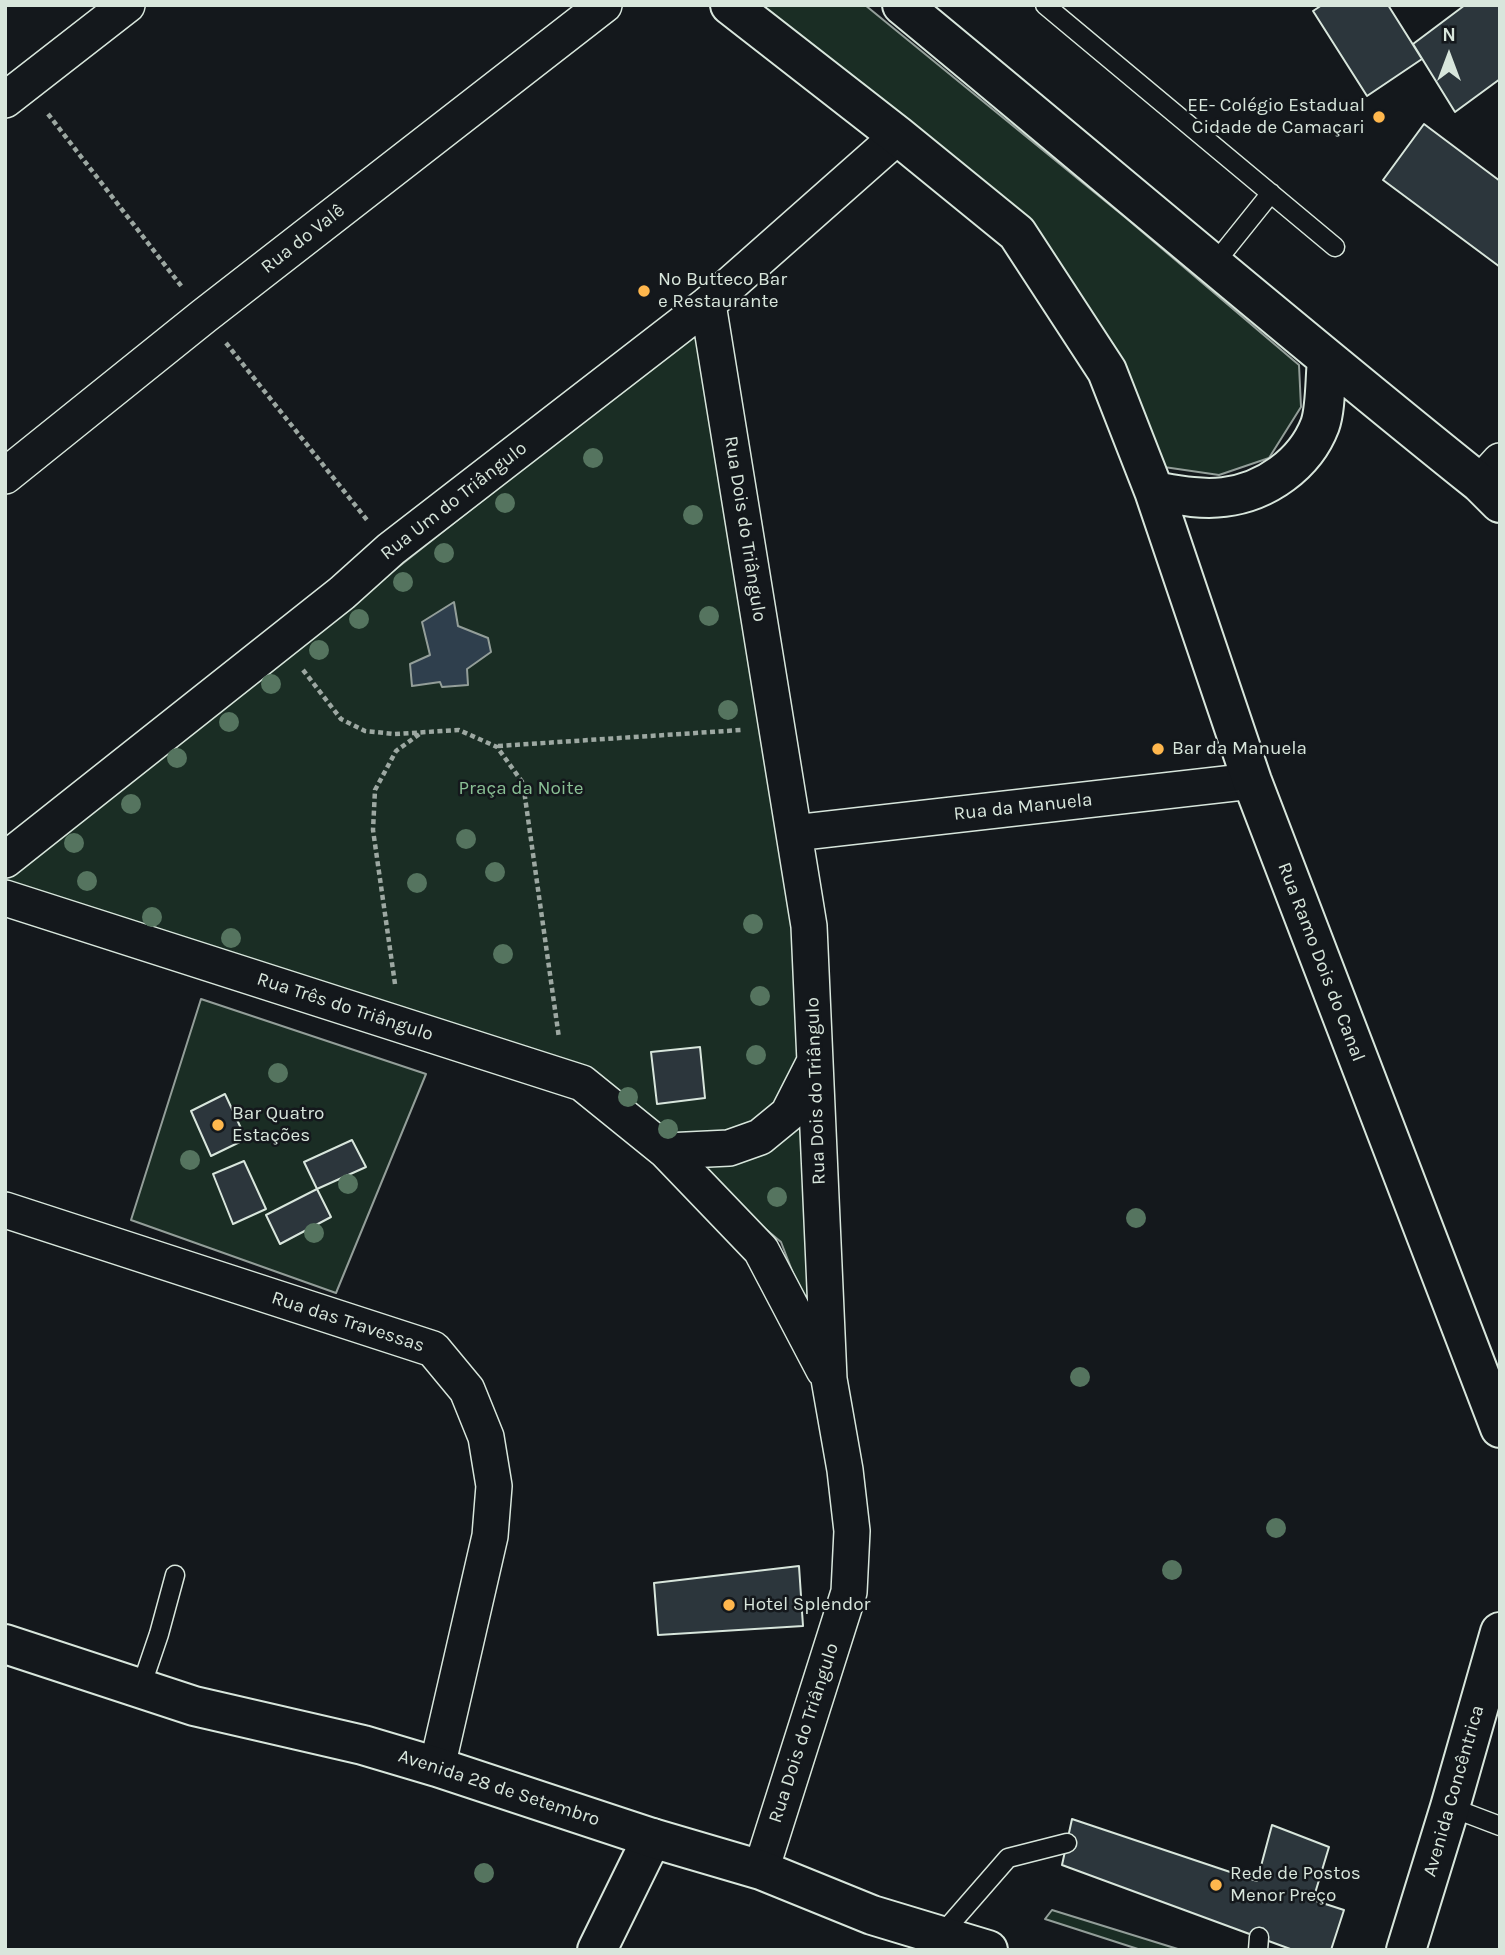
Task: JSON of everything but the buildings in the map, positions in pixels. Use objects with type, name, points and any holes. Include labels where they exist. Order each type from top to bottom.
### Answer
[{"type":"street","points":[[5,100],[127,5]]},
{"type":"street","name":"Rua do Valê","points":[[5,476],[204,316],[604,5]]},
{"type":"street","name":"Rua Ramo Dois do Canal","points":[[730,5],[898,136],[1021,238],[1107,371],[1154,491],[1252,781],[1500,1428]]},
{"type":"street","points":[[902,5],[1381,404],[1493,482]]},
{"type":"street","name":"Rua Um do Triângulo","points":[[5,860],[342,593],[391,549],[708,304],[898,136]]},
{"type":"street","name":"Rua Dois do Triângulo","points":[[708,304],[809,926],[829,1379],[845,1469],[852,1531],[849,1592],[761,1870]]},
{"type":"street","points":[[1154,491],[1192,497],[1225,497],[1264,486],[1288,470],[1309,447],[1321,423],[1327,360]]},
{"type":"street","points":[[1321,423],[1362,405],[1381,404]]},
{"type":"street","name":"Rua da Manuela","points":[[794,833],[1252,781]]},
{"type":"street","name":"Rua Três do Triângulo","points":[[5,898],[582,1083],[666,1151],[761,1250],[829,1379]]},
{"type":"street","points":[[666,1151],[729,1148],[760,1137],[788,1114],[815,1061]]},
{"type":"street","name":"Rua das Travessas","points":[[5,1210],[433,1349],[467,1390],[485,1437],[494,1486],[490,1536],[437,1767]]},
{"type":"street","name":"Avenida Concêntrica","points":[[1406,1950],[1500,1632]]},
{"type":"street","name":"Avenida 28 de Setembro","points":[[5,1644],[194,1706],[363,1745],[437,1767],[652,1838],[761,1870],[872,1915],[988,1950]]},
{"type":"street","points":[[597,1950],[652,1838]]},
{"type":"lane","points":[[1045,5],[1335,247]]},
{"type":"lane","points":[[1214,264],[1270,193]]},
{"type":"lane","points":[[141,1687],[175,1575]]},
{"type":"lane","points":[[1450,1807],[1500,1826]]},
{"type":"lane","points":[[940,1936],[1008,1858],[1067,1843]]},
{"type":"path","points":[[282,641],[341,719],[365,731],[395,734],[459,730],[497,747],[777,728]]},
{"type":"path","points":[[400,1024],[373,830],[375,790],[396,751],[422,732]]},
{"type":"path","points":[[497,747],[523,783],[565,1078]]},
{"type":"green space","points":[[730,5],[865,5],[1126,218],[1299,365],[1301,407],[1269,458],[1219,475],[1164,467],[1021,238]]},
{"type":"green space","name":"Praça da Noite","points":[[698,330],[795,922],[823,1351],[781,1242],[578,1071],[5,886],[5,878]]},
{"type":"green space","points":[[201,999],[426,1074],[336,1293],[131,1220]]},
{"type":"green space","points":[[1052,1910],[1181,1950],[1141,1950],[1045,1919]]},
{"type":"water","points":[[454,602],[458,626],[488,638],[491,652],[467,669],[468,685],[442,687],[440,682],[412,686],[410,664],[430,655],[422,622]]},
{"type":"place","name":"EE- Colégio Estadual Cidade de Camaçari","points":[[1379,117]]},
{"type":"place","name":"No Butteco Bar e Restaurante","points":[[644,291]]},
{"type":"place","name":"Bar da Manuela","points":[[1158,749]]},
{"type":"place","name":"Bar Quatro Estações","points":[[218,1125]]},
{"type":"place","name":"Hotel Splendor","points":[[729,1605]]},
{"type":"place","name":"Rede de Postos Menor Preço","points":[[1216,1885]]}]
